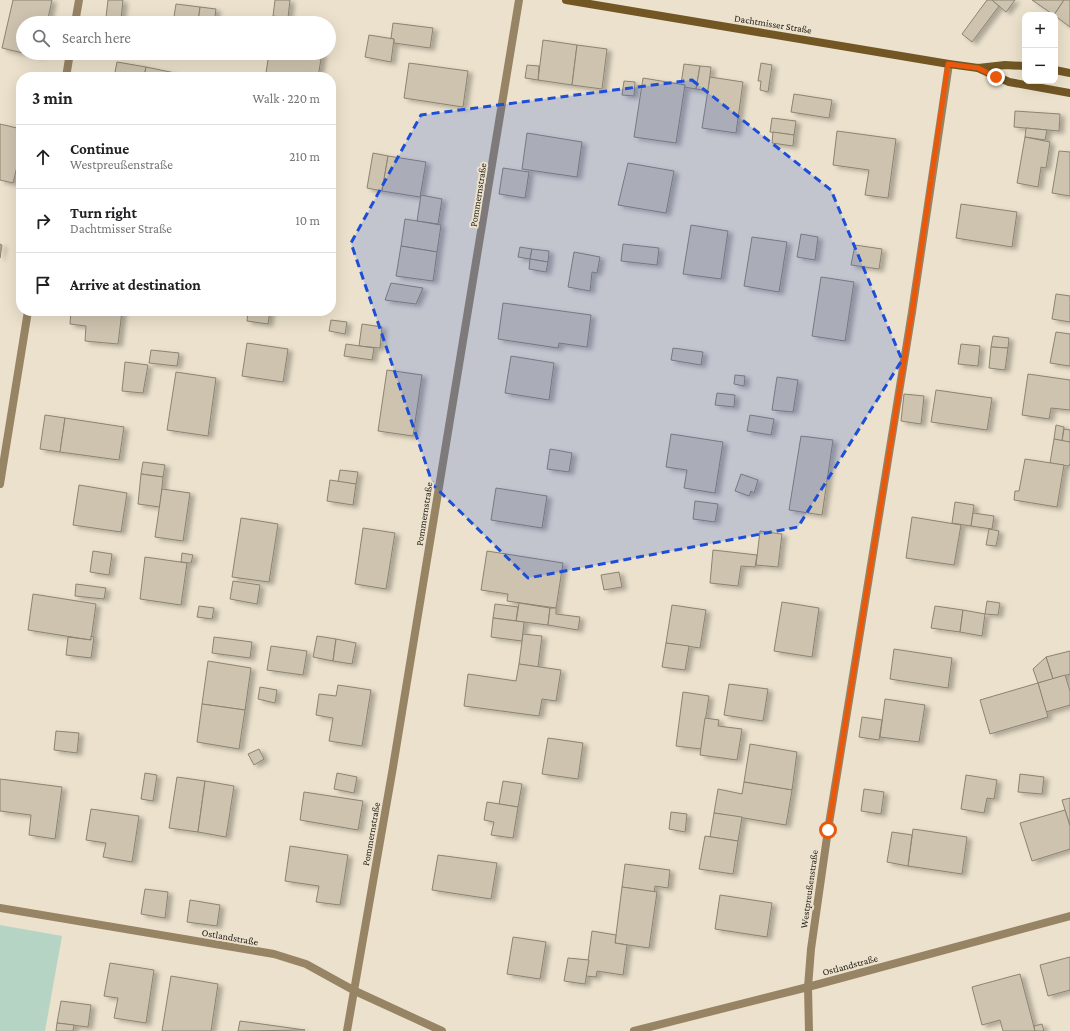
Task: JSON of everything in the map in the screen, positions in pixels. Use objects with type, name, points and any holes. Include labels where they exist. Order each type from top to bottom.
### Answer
[{"type":"street","points":[[76,16],[79,0]]},
{"type":"street","name":"Pommernstraße","points":[[347,1031],[355,991],[519,0]]},
{"type":"street","name":"Dachtmisser Straße","points":[[566,0],[948,64],[978,68],[1005,65],[1022,66]]},
{"type":"street","points":[[67,72],[69,60]]},
{"type":"street","name":"Westpreußenstraße","points":[[809,1031],[808,987],[811,950],[828,830],[912,312],[948,64]]},
{"type":"street","name":"Dachtmisser Straße","points":[[978,68],[1009,82],[1070,92]]},
{"type":"street","points":[[1058,71],[1070,73]]},
{"type":"street","points":[[0,484],[27,316]]},
{"type":"street","name":"Ostlandstraße","points":[[0,908],[274,954],[306,964],[355,991],[442,1031]]},
{"type":"street","name":"Ostlandstraße","points":[[634,1031],[808,987],[1070,916]]},
{"type":"highlighted area","points":[[692,80],[831,190],[902,360],[798,527],[528,578],[433,485],[351,243],[421,115]]},
{"type":"green space","points":[[0,925],[62,936],[45,1031],[0,1031]]},
{"type":"building","points":[[13,0],[52,0],[49,16],[16,16],[16,51],[2,48]]},
{"type":"building","points":[[108,0],[123,0],[121,16],[106,16]]},
{"type":"building","points":[[275,0],[290,0],[288,16],[273,16]]},
{"type":"building","points":[[987,0],[992,0],[999,6],[972,42],[962,34]]},
{"type":"building","points":[[992,0],[1015,0],[1006,12]]},
{"type":"building","points":[[1032,0],[1064,0],[1056,12],[1050,12]]},
{"type":"building","points":[[1064,0],[1070,0],[1070,27],[1058,18],[1058,12],[1056,12]]},
{"type":"building","points":[[176,4],[200,7],[199,16],[174,16]]},
{"type":"building","points":[[200,7],[216,9],[215,16],[199,16]]},
{"type":"building","points":[[393,23],[433,28],[430,48],[394,43],[394,39],[391,38]]},
{"type":"building","points":[[369,35],[394,39],[391,62],[365,57]]},
{"type":"building","points":[[543,40],[577,45],[572,85],[538,80]]},
{"type":"building","points":[[577,45],[607,49],[602,89],[572,85]]},
{"type":"building","points":[[268,60],[321,60],[319,72],[266,72]]},
{"type":"building","points":[[117,62],[146,67],[145,72],[115,72]]},
{"type":"building","points":[[409,63],[468,71],[463,107],[404,98]]},
{"type":"building","points":[[761,63],[772,65],[768,92],[760,90],[761,81],[758,81]]},
{"type":"building","points":[[684,64],[700,66],[696,89],[684,87],[685,85],[681,84]]},
{"type":"building","points":[[527,65],[539,66],[538,80],[525,78]]},
{"type":"building","points":[[700,66],[711,67],[708,91],[696,89]]},
{"type":"building","points":[[146,67],[170,72],[145,72]]},
{"type":"building","points":[[710,77],[743,82],[736,133],[702,128]]},
{"type":"building","points":[[643,78],[685,85],[676,143],[634,137]]},
{"type":"building","points":[[624,81],[635,82],[634,96],[622,95]]},
{"type":"building","points":[[794,94],[832,100],[829,118],[791,112]]},
{"type":"building","points":[[1015,111],[1060,114],[1059,131],[1014,127]]},
{"type":"building","points":[[772,118],[796,121],[794,135],[770,132]]},
{"type":"building","points":[[0,124],[16,128],[16,171],[13,183],[0,180]]},
{"type":"building","points":[[1026,128],[1047,130],[1045,140],[1025,137]]},
{"type":"building","points":[[837,131],[896,139],[888,198],[865,195],[869,170],[833,165]]},
{"type":"building","points":[[773,132],[794,135],[793,146],[772,143]]},
{"type":"building","points":[[527,133],[582,142],[577,177],[522,169]]},
{"type":"building","points":[[1025,137],[1050,142],[1046,168],[1041,167],[1038,187],[1017,183]]},
{"type":"building","points":[[1059,151],[1070,152],[1070,196],[1052,193]]},
{"type":"building","points":[[373,153],[388,156],[382,191],[367,188]]},
{"type":"building","points":[[388,156],[426,162],[420,197],[382,191]]},
{"type":"building","points":[[628,163],[674,171],[666,213],[618,205]]},
{"type":"building","points":[[503,168],[529,172],[525,198],[499,194]]},
{"type":"building","points":[[421,195],[442,199],[438,224],[417,221]]},
{"type":"building","points":[[961,204],[1017,212],[1012,247],[956,238]]},
{"type":"building","points":[[405,219],[441,225],[437,252],[401,246]]},
{"type":"building","points":[[691,225],[728,231],[721,279],[683,274]]},
{"type":"building","points":[[801,234],[818,237],[815,260],[797,257]]},
{"type":"building","points":[[752,237],[787,242],[779,292],[744,286]]},
{"type":"building","points":[[0,244],[2,245],[0,258]]},
{"type":"building","points":[[623,244],[659,248],[657,265],[621,261]]},
{"type":"building","points":[[855,245],[882,249],[879,269],[851,265]]},
{"type":"building","points":[[401,246],[437,252],[433,281],[396,276]]},
{"type":"building","points":[[520,247],[532,249],[530,259],[518,257]]},
{"type":"building","points":[[532,249],[549,251],[548,262],[530,259]]},
{"type":"building","points":[[574,252],[600,257],[597,273],[592,272],[590,291],[568,287]]},
{"type":"building","points":[[530,259],[548,262],[546,272],[529,269]]},
{"type":"building","points":[[821,277],[854,282],[845,341],[812,336]]},
{"type":"building","points":[[391,283],[423,288],[416,304],[385,300]]},
{"type":"building","points":[[1056,294],[1070,296],[1070,322],[1052,319]]},
{"type":"building","points":[[503,303],[591,315],[587,347],[559,343],[558,348],[498,339]]},
{"type":"building","points":[[71,316],[121,316],[118,344],[85,341],[86,326],[70,324]]},
{"type":"building","points":[[248,316],[269,316],[268,324],[247,321]]},
{"type":"building","points":[[331,320],[347,322],[345,334],[329,331]]},
{"type":"building","points":[[362,324],[382,327],[380,348],[359,346]]},
{"type":"building","points":[[1056,332],[1070,334],[1070,366],[1050,363]]},
{"type":"building","points":[[993,336],[1009,338],[1008,348],[991,347]]},
{"type":"building","points":[[247,343],[288,349],[283,382],[242,376]]},
{"type":"building","points":[[346,344],[374,348],[372,360],[344,356]]},
{"type":"building","points":[[961,344],[980,346],[978,366],[958,364]]},
{"type":"building","points":[[991,347],[1008,348],[1005,370],[989,368]]},
{"type":"building","points":[[673,348],[703,352],[701,365],[671,360]]},
{"type":"building","points":[[151,350],[179,353],[177,366],[149,363]]},
{"type":"building","points":[[511,356],[554,363],[549,400],[505,393]]},
{"type":"building","points":[[125,362],[148,365],[143,393],[122,391]]},
{"type":"building","points":[[387,370],[422,375],[413,436],[378,431]]},
{"type":"building","points":[[176,372],[216,378],[208,436],[167,430]]},
{"type":"building","points":[[1028,374],[1070,380],[1070,410],[1051,408],[1049,419],[1022,415]]},
{"type":"building","points":[[735,375],[745,376],[744,386],[734,384]]},
{"type":"building","points":[[777,377],[798,380],[793,412],[772,410]]},
{"type":"building","points":[[936,390],[992,398],[987,430],[931,422]]},
{"type":"building","points":[[717,393],[735,395],[734,407],[715,405]]},
{"type":"building","points":[[904,394],[924,396],[921,424],[901,421]]},
{"type":"building","points":[[45,415],[65,418],[60,452],[40,449]]},
{"type":"building","points":[[750,415],[774,419],[771,435],[747,431]]},
{"type":"building","points":[[65,418],[124,427],[119,460],[60,452]]},
{"type":"building","points":[[1056,425],[1064,427],[1062,441],[1054,439]]},
{"type":"building","points":[[1064,429],[1070,430],[1070,442],[1062,441]]},
{"type":"building","points":[[671,434],[723,442],[715,493],[684,488],[687,470],[666,467]]},
{"type":"building","points":[[801,436],[833,440],[822,515],[789,510]]},
{"type":"building","points":[[1054,439],[1070,442],[1070,464],[1068,466],[1050,463]]},
{"type":"building","points":[[550,449],[572,453],[569,472],[547,469]]},
{"type":"building","points":[[1025,459],[1064,465],[1057,507],[1014,500],[1015,491],[1019,491]]},
{"type":"building","points":[[143,462],[165,465],[163,477],[141,474]]},
{"type":"building","points":[[340,470],[358,472],[356,484],[338,482]]},
{"type":"building","points":[[141,474],[163,477],[160,507],[138,504]]},
{"type":"building","points":[[741,474],[758,480],[754,493],[751,491],[749,496],[735,491]]},
{"type":"building","points":[[330,480],[356,484],[353,505],[327,501]]},
{"type":"building","points":[[79,485],[127,493],[121,532],[73,525]]},
{"type":"building","points":[[496,488],[547,496],[542,528],[491,520]]},
{"type":"building","points":[[162,489],[190,493],[183,541],[155,537]]},
{"type":"building","points":[[695,501],[718,504],[715,522],[693,519]]},
{"type":"building","points":[[955,502],[974,505],[971,526],[952,523]]},
{"type":"building","points":[[973,513],[994,516],[992,529],[971,526]]},
{"type":"building","points":[[912,517],[961,525],[954,565],[906,558]]},
{"type":"building","points":[[241,518],[278,524],[269,582],[232,577]]},
{"type":"building","points":[[363,528],[395,533],[386,589],[355,584]]},
{"type":"building","points":[[989,529],[999,531],[996,546],[986,545]]},
{"type":"building","points":[[760,531],[782,534],[778,567],[756,565]]},
{"type":"building","points":[[713,550],[757,555],[755,567],[741,566],[738,586],[710,583]]},
{"type":"building","points":[[93,551],[112,554],[109,575],[90,572]]},
{"type":"building","points":[[487,551],[563,563],[556,608],[507,601],[508,594],[481,590]]},
{"type":"building","points":[[182,553],[193,555],[191,563],[181,562]]},
{"type":"building","points":[[145,557],[187,563],[181,605],[140,599]]},
{"type":"building","points":[[619,572],[622,587],[604,590],[601,575]]},
{"type":"building","points":[[233,581],[260,585],[257,604],[230,599]]},
{"type":"building","points":[[76,584],[106,588],[104,599],[75,596]]},
{"type":"building","points":[[33,594],[96,604],[91,640],[28,630]]},
{"type":"building","points":[[987,601],[1000,603],[998,615],[985,614]]},
{"type":"building","points":[[782,602],[819,608],[812,657],[774,651]]},
{"type":"building","points":[[519,603],[550,608],[548,625],[516,621]]},
{"type":"building","points":[[495,604],[518,607],[516,621],[493,618]]},
{"type":"building","points":[[672,605],[706,610],[700,648],[666,643]]},
{"type":"building","points":[[199,606],[214,608],[212,619],[197,617]]},
{"type":"building","points":[[935,606],[963,610],[960,632],[931,628]]},
{"type":"building","points":[[550,608],[556,608],[556,614],[580,617],[578,630],[548,625]]},
{"type":"building","points":[[963,610],[985,614],[982,636],[960,632]]},
{"type":"building","points":[[493,618],[524,622],[522,641],[491,637]]},
{"type":"building","points":[[523,634],[542,636],[538,667],[519,664]]},
{"type":"building","points":[[91,636],[94,637],[91,658],[66,655],[68,637],[91,640]]},
{"type":"building","points":[[317,636],[336,639],[333,661],[313,657]]},
{"type":"building","points":[[214,637],[252,642],[250,658],[212,653]]},
{"type":"building","points":[[336,639],[356,643],[352,664],[333,661]]},
{"type":"building","points":[[666,643],[689,646],[685,670],[662,667]]},
{"type":"building","points":[[271,646],[307,651],[303,675],[267,670]]},
{"type":"building","points":[[894,649],[952,658],[948,688],[890,679]]},
{"type":"building","points":[[1070,651],[1070,674],[1053,679],[1046,657]]},
{"type":"building","points":[[1046,657],[1053,679],[1038,683],[1033,669]]},
{"type":"building","points":[[208,661],[251,668],[245,710],[202,704]]},
{"type":"building","points":[[519,664],[561,670],[556,701],[542,699],[539,716],[464,706],[468,674],[516,681]]},
{"type":"building","points":[[1065,675],[1070,691],[1070,705],[1046,712],[1038,683]]},
{"type":"building","points":[[1038,683],[1048,717],[990,734],[980,700]]},
{"type":"building","points":[[729,684],[768,689],[763,721],[724,715]]},
{"type":"building","points":[[338,685],[371,690],[362,746],[329,741],[333,718],[316,715],[319,694],[336,696]]},
{"type":"building","points":[[260,687],[277,690],[275,703],[258,699]]},
{"type":"building","points":[[683,692],[709,696],[701,749],[676,746]]},
{"type":"building","points":[[885,699],[925,705],[919,742],[880,737]]},
{"type":"building","points":[[202,704],[245,710],[239,749],[197,742]]},
{"type":"building","points":[[862,717],[882,720],[879,740],[859,737]]},
{"type":"building","points":[[705,718],[719,720],[718,726],[742,729],[737,760],[700,755]]},
{"type":"building","points":[[56,731],[79,733],[77,753],[54,750]]},
{"type":"building","points":[[548,738],[583,743],[578,779],[542,774]]},
{"type":"building","points":[[750,744],[797,752],[792,790],[744,782]]},
{"type":"building","points":[[259,749],[264,759],[254,765],[248,754]]},
{"type":"building","points":[[145,773],[157,775],[153,801],[141,799]]},
{"type":"building","points":[[337,773],[357,777],[354,793],[334,789]]},
{"type":"building","points":[[1020,774],[1044,777],[1042,794],[1018,792]]},
{"type":"building","points":[[966,775],[997,780],[994,799],[987,798],[984,813],[961,809]]},
{"type":"building","points":[[177,777],[205,781],[198,832],[169,828]]},
{"type":"building","points":[[0,779],[62,787],[55,839],[29,835],[31,815],[0,811]]},
{"type":"building","points":[[205,781],[234,786],[226,837],[198,832]]},
{"type":"building","points":[[503,781],[522,784],[518,807],[499,804]]},
{"type":"building","points":[[744,782],[792,790],[786,825],[714,813],[718,789],[742,794]]},
{"type":"building","points":[[864,789],[884,792],[881,814],[861,811]]},
{"type":"building","points":[[304,792],[363,801],[358,830],[300,820]]},
{"type":"building","points":[[1070,798],[1070,826],[1062,800]]},
{"type":"building","points":[[487,802],[518,807],[513,838],[491,835],[494,822],[484,820]]},
{"type":"building","points":[[91,809],[139,816],[132,862],[103,857],[106,843],[86,840]]},
{"type":"building","points":[[1065,810],[1070,826],[1070,849],[1032,861],[1020,823]]},
{"type":"building","points":[[671,812],[687,814],[685,832],[669,829]]},
{"type":"building","points":[[714,813],[742,817],[738,841],[710,837]]},
{"type":"building","points":[[913,829],[967,837],[962,874],[908,866]]},
{"type":"building","points":[[892,832],[912,835],[908,866],[887,862]]},
{"type":"building","points":[[705,836],[738,841],[733,874],[699,869]]},
{"type":"building","points":[[290,846],[348,855],[340,905],[316,902],[319,886],[285,881]]},
{"type":"building","points":[[438,855],[497,863],[491,899],[432,890]]},
{"type":"building","points":[[625,864],[670,870],[668,888],[655,886],[654,892],[622,887]]},
{"type":"building","points":[[622,887],[657,892],[649,948],[615,943]]},
{"type":"building","points":[[145,889],[168,892],[165,918],[141,914]]},
{"type":"building","points":[[720,895],[772,903],[767,937],[715,929]]},
{"type":"building","points":[[190,900],[220,905],[217,926],[187,922]]},
{"type":"building","points":[[592,931],[616,935],[615,943],[627,945],[623,975],[597,971],[596,977],[586,976]]},
{"type":"building","points":[[513,937],[546,942],[540,979],[507,974]]},
{"type":"building","points":[[1070,957],[1070,990],[1048,996],[1040,965]]},
{"type":"building","points":[[568,958],[589,960],[585,984],[564,981]]},
{"type":"building","points":[[110,963],[154,970],[146,1023],[114,1018],[118,998],[104,996]]},
{"type":"building","points":[[1020,974],[1035,1031],[1003,1031],[1000,1020],[982,1025],[972,987]]},
{"type":"building","points":[[171,976],[218,984],[211,1031],[162,1031]]},
{"type":"building","points":[[61,1001],[91,1005],[88,1027],[57,1023]]},
{"type":"building","points":[[240,1021],[305,1030],[238,1031]]},
{"type":"building","points":[[57,1023],[74,1025],[73,1031],[56,1031]]},
{"type":"building","points":[[1042,1024],[1044,1031],[1035,1031],[1034,1026]]},
{"type":"route","points":[[828,830],[852,688],[899,380],[912,312],[948,64],[978,68],[996,77]]}]
